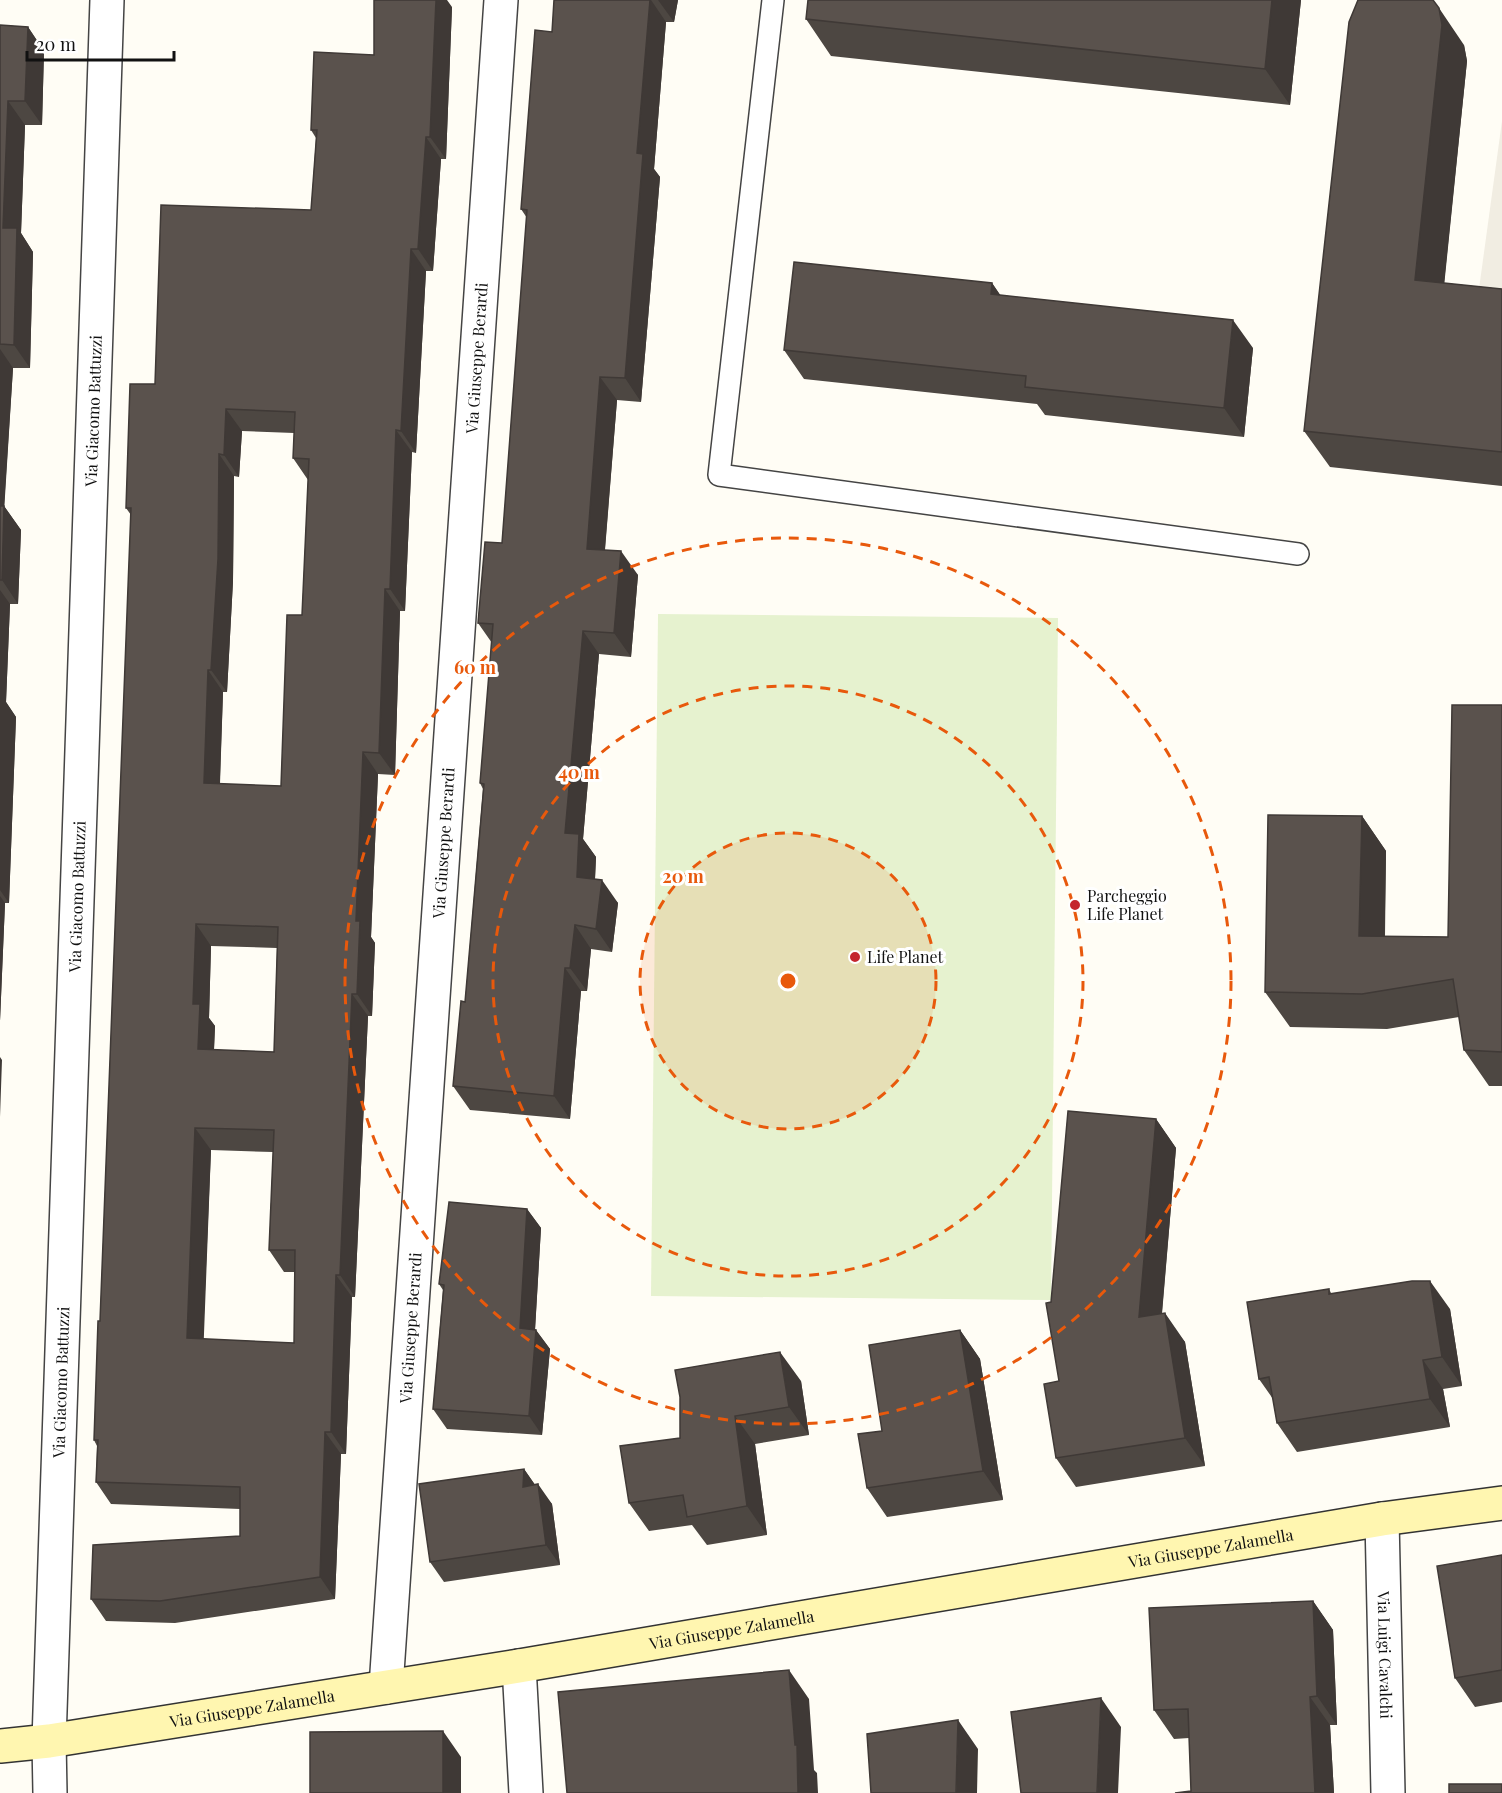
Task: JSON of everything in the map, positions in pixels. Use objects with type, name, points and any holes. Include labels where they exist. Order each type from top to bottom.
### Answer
[{"type":"street","name":"Via Giacomo Battuzzi","points":[[50,1793],[49,1741],[107,0]]},
{"type":"street","name":"Via Giuseppe Berardi","points":[[386,1687],[501,0]]},
{"type":"street","name":"Via Giuseppe Zalamella","points":[[1463,1506],[1502,1496]]},
{"type":"street","name":"Via Giuseppe Zalamella","points":[[0,1746],[49,1741],[519,1666],[1382,1519],[1463,1506],[1502,1503]]},
{"type":"street","name":"Via Luigi Cavalchi","points":[[1382,1519],[1388,1793]]},
{"type":"street","points":[[519,1666],[526,1793]]},
{"type":"lane","points":[[773,0],[719,475],[1298,554]]},
{"type":"green space","name":"Life Planet","points":[[658,614],[1058,618],[1051,1300],[651,1296]]},
{"type":"shaded area","points":[[1502,121],[1502,291],[1479,289]]},
{"type":"building","points":[[374,0],[436,0],[430,137],[426,137],[418,249],[411,249],[401,431],[396,430],[390,589],[385,589],[379,753],[363,752],[356,921],[360,921],[357,994],[352,994],[340,1275],[336,1275],[331,1432],[325,1432],[320,1577],[160,1601],[91,1599],[93,1545],[240,1536],[240,1487],[96,1482],[98,1440],[94,1440],[98,1321],[100,1321],[131,508],[126,508],[130,384],[155,384],[161,205],[311,210],[317,130],[311,130],[314,52],[374,55]],"holes":[[[226,409],[295,412],[293,458],[309,459],[302,615],[287,615],[281,786],[204,783],[208,670],[211,670],[218,559],[219,454],[224,455]],[[196,924],[278,927],[274,1052],[198,1049],[200,1004],[193,1004]],[[195,1128],[274,1130],[269,1250],[295,1250],[294,1343],[187,1338]]]},
{"type":"building","points":[[554,0],[650,0],[637,153],[643,154],[625,378],[600,377],[587,549],[621,551],[614,633],[583,631],[565,833],[579,834],[577,877],[602,880],[596,929],[575,925],[570,968],[565,968],[554,1096],[453,1086],[461,1001],[465,1002],[484,784],[480,783],[493,624],[478,623],[485,542],[502,543],[527,210],[521,209],[535,30],[552,32]]},
{"type":"building","points":[[808,0],[1272,0],[1265,69],[806,19]]},
{"type":"building","points":[[1358,0],[1433,0],[1439,8],[1442,25],[1415,280],[1502,289],[1502,452],[1304,431],[1349,22]]},
{"type":"building","points":[[0,25],[28,27],[25,101],[8,101],[3,228],[17,228],[14,345],[0,344]]},
{"type":"building","points":[[794,262],[992,283],[991,294],[1233,320],[1224,408],[1025,387],[1026,376],[784,350]]},
{"type":"building","points":[[0,506],[4,506],[2,580],[0,580]]},
{"type":"building","points":[[1452,705],[1502,705],[1502,1052],[1464,1050],[1453,979],[1362,994],[1265,992],[1268,815],[1362,816],[1359,936],[1448,937]]},
{"type":"building","points":[[1068,1111],[1156,1119],[1139,1317],[1165,1313],[1185,1438],[1056,1458],[1044,1384],[1059,1381],[1046,1303],[1051,1302]]},
{"type":"building","points":[[449,1202],[527,1209],[520,1328],[536,1330],[529,1416],[433,1409],[444,1285],[439,1284]]},
{"type":"building","points":[[1412,1281],[1430,1281],[1442,1357],[1423,1360],[1430,1399],[1277,1423],[1269,1377],[1259,1379],[1247,1302],[1329,1289],[1329,1294]]},
{"type":"building","points":[[960,1330],[983,1471],[867,1488],[858,1434],[882,1431],[869,1345]]},
{"type":"building","points":[[780,1352],[789,1407],[735,1416],[747,1506],[687,1517],[683,1495],[629,1503],[620,1446],[680,1438],[680,1397],[675,1370]]},
{"type":"building","points":[[524,1469],[523,1487],[538,1484],[546,1545],[430,1562],[419,1484]]},
{"type":"building","points":[[1502,1555],[1502,1670],[1455,1678],[1437,1566]]},
{"type":"building","points":[[1313,1601],[1317,1696],[1310,1697],[1315,1793],[1175,1793],[1191,1791],[1188,1709],[1154,1710],[1149,1608]]},
{"type":"building","points":[[789,1670],[795,1745],[797,1745],[798,1793],[567,1793],[558,1692]]},
{"type":"building","points":[[1101,1698],[1097,1793],[1021,1793],[1011,1712]]},
{"type":"building","points":[[958,1720],[956,1793],[871,1793],[867,1734]]},
{"type":"building","points":[[443,1731],[443,1793],[310,1793],[310,1732]]},
{"type":"building","points":[[1449,1784],[1502,1784],[1502,1793],[1449,1793]]},
{"type":"place","name":"Parcheggio Life Planet","points":[[1075,905]]},
{"type":"place","name":"Life Planet","points":[[855,957]]}]
